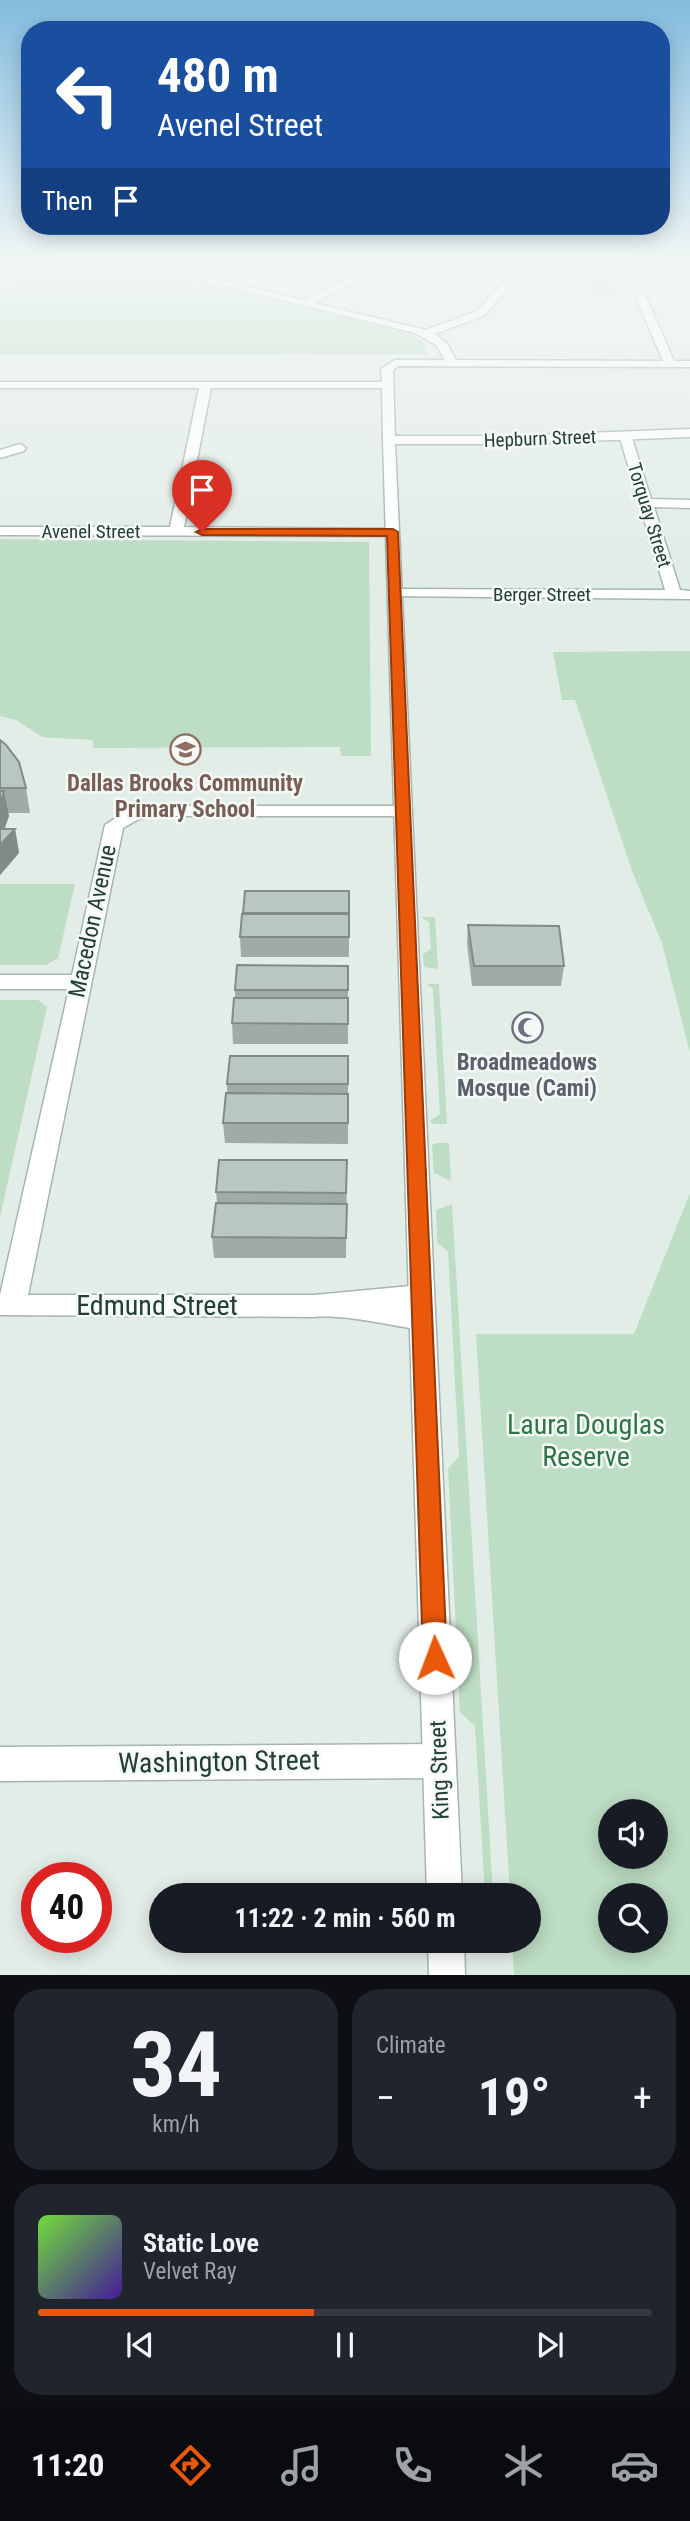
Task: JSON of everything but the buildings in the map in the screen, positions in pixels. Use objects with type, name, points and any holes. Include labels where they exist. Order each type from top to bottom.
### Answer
[{"type":"street","points":[[0,385],[387,385],[387,369],[391,364],[690,364]]},
{"type":"street","points":[[176,532],[206,385]]},
{"type":"street","name":"King Street","points":[[387,385],[444,1883]]},
{"type":"street","name":"Hepburn Street","points":[[389,440],[509,440],[690,433]]},
{"type":"street","name":"Torquay Street","points":[[625,435],[646,503],[682,595]]},
{"type":"street","points":[[0,471],[5,459],[0,454],[20,448]]},
{"type":"street","points":[[646,503],[690,504]]},
{"type":"street","name":"Avenel Street","points":[[0,531],[393,532]]},
{"type":"street","name":"Berger Street","points":[[395,593],[682,595]]},
{"type":"street","name":"Macedon Avenue","points":[[7,1305],[110,833],[119,821],[154,811],[403,811]]},
{"type":"street","points":[[0,982],[79,982]]},
{"type":"street","name":"Edmund Street","points":[[7,1305],[422,1307]]},
{"type":"street","name":"Washington Street","points":[[0,1764],[439,1760]]},
{"type":"street","points":[[446,1953],[447,1975]]},
{"type":"green space","name":"Dallas Brooks Community Primary School","points":[[0,539],[369,542],[371,756],[341,756],[340,747],[93,748],[93,740],[42,737],[16,720],[0,716]]},
{"type":"green space","points":[[690,651],[690,1053],[662,943],[632,871],[575,700],[562,700],[553,652]]},
{"type":"green space","points":[[0,884],[75,884],[58,958],[46,965],[0,965]]},
{"type":"green space","points":[[421,917],[435,917],[438,969],[424,967],[423,954],[431,949],[429,922]]},
{"type":"green space","points":[[427,984],[439,984],[447,1124],[434,1124],[430,1121],[440,1114],[433,989]]},
{"type":"green space","points":[[0,1000],[38,1000],[47,1007],[0,1217]]},
{"type":"green space","points":[[449,1143],[451,1181],[434,1173],[432,1145]]},
{"type":"green space","name":"Laura Douglas Reserve","points":[[690,1193],[690,1975],[514,1975],[513,1953],[541,1953],[541,1883],[509,1883],[476,1334],[634,1334]]},
{"type":"green space","points":[[452,1204],[492,1883],[484,1883],[475,1726],[460,1712],[448,1469],[459,1456],[448,1251],[437,1243],[436,1210]]},
{"type":"place","name":"Dallas Brooks Community Primary School","points":[[185,749]]},
{"type":"place","name":"Broadmeadows Mosque (Cami)","points":[[527,1028]]},
{"type":"route","points":[[202,532],[393,532],[435,1658]]}]
